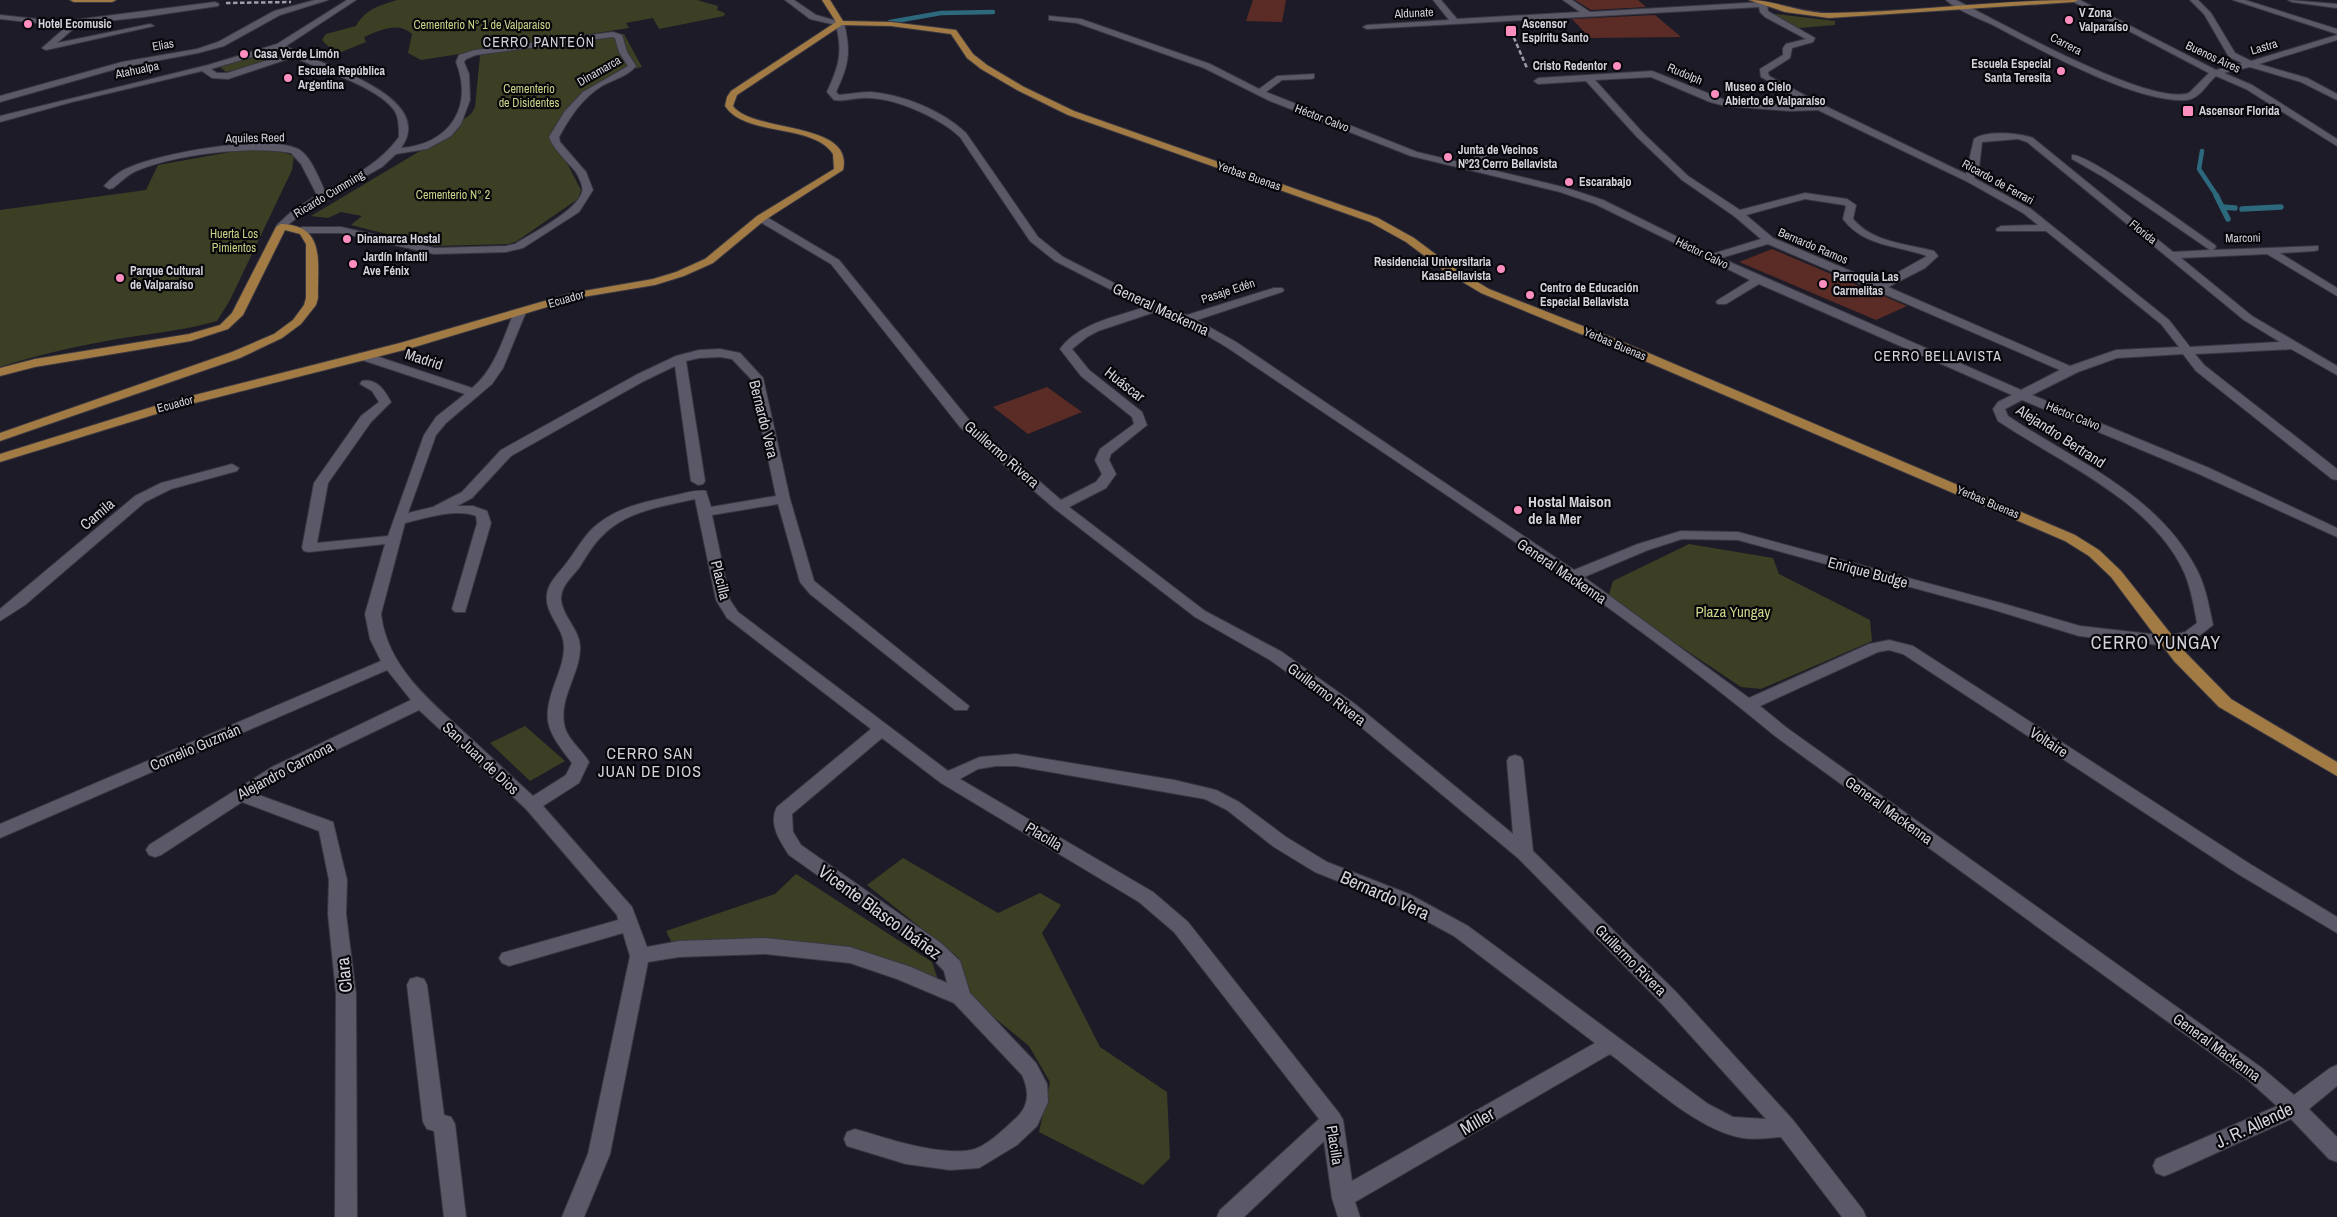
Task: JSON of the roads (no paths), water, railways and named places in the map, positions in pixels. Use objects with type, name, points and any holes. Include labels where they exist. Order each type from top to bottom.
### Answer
[{"type":"main road","points":[[74,0],[112,0]]},
{"type":"main road","points":[[826,0],[840,23]]},
{"type":"main road","points":[[1758,2],[1798,12],[1829,16],[2074,0]]},
{"type":"main road","name":"Ecuador","points":[[0,458],[175,404],[363,356],[597,290],[655,282],[709,261],[761,218],[838,170],[839,158],[836,152],[822,141],[737,116],[729,106],[731,97],[840,23]]},
{"type":"main road","name":"Yerbas Buenas","points":[[840,23],[891,24],[953,32],[965,51],[983,66],[1062,109],[1087,120],[1359,214],[1410,240],[1450,270],[1485,291],[2044,526],[2094,552],[2138,599],[2180,657],[2225,703],[2337,770]]},
{"type":"main road","points":[[281,227],[302,230]]},
{"type":"main road","name":"Ricardo Cumming","points":[[0,372],[35,363],[191,337],[224,327],[237,315],[281,227]]},
{"type":"main road","name":"Ecuador","points":[[0,437],[236,355],[265,343],[288,329],[305,313],[312,298],[311,244],[308,235],[302,230]]},
{"type":"street","name":"Elias","points":[[0,99],[122,65],[198,52],[221,44],[277,13],[324,0]]},
{"type":"street","points":[[352,0],[280,46],[292,55],[351,77],[392,103],[399,112],[404,137],[396,151]]},
{"type":"street","points":[[789,0],[812,17],[840,23]]},
{"type":"street","points":[[1437,0],[1455,22]]},
{"type":"street","points":[[1567,0],[1590,15]]},
{"type":"street","name":"Carrera","points":[[1950,0],[2090,70],[2151,92],[2177,98],[2188,97],[2196,93],[2214,73]]},
{"type":"street","name":"Buenos Aires","points":[[2074,0],[2214,73],[2249,87],[2337,143]]},
{"type":"street","points":[[2194,0],[2207,13],[2232,55],[2250,64],[2304,80],[2337,97]]},
{"type":"street","points":[[2237,0],[2337,32]]},
{"type":"street","points":[[2292,0],[2337,6]]},
{"type":"street","name":"Aldunate","points":[[1367,27],[1640,12],[1758,2]]},
{"type":"street","name":"Ricardo de Ferrari","points":[[1758,2],[1768,15],[1811,38],[1810,40],[1789,46],[1787,48],[1787,56],[1763,71],[1765,77],[1820,107],[1969,179],[2027,211],[2165,322],[2181,338],[2186,351],[2200,368],[2337,476]]},
{"type":"street","points":[[150,26],[46,48],[77,22],[144,15],[214,4]]},
{"type":"street","points":[[1626,4],[1640,12]]},
{"type":"street","points":[[0,17],[56,23]]},
{"type":"street","name":"Héctor Calvo","points":[[1052,18],[1078,21],[1207,66],[1259,94],[1403,150],[1584,196],[1758,280],[2022,395],[2204,470],[2337,533]]},
{"type":"street","name":"General Mackenna","points":[[840,23],[846,46],[845,62],[832,92],[833,96],[837,98],[873,94],[938,116],[953,125],[963,135],[1034,239],[1059,259],[1155,308],[1187,318],[1232,345],[1573,576],[1748,705],[1781,732],[2255,1074],[2294,1108],[2337,1152]]},
{"type":"street","name":"Dinamarca","points":[[302,230],[341,230],[434,251],[506,250],[519,246],[575,210],[584,201],[588,190],[581,172],[556,143],[554,137],[580,96],[603,82],[625,73],[632,66],[622,52],[619,37],[613,34],[475,53],[462,57],[460,62],[464,69],[467,86],[466,105],[456,125],[440,139],[424,147],[396,151]]},
{"type":"street","name":"Lastra","points":[[2214,73],[2337,38]]},
{"type":"street","name":"Atahualpa","points":[[0,120],[106,90],[205,69],[280,46]]},
{"type":"street","points":[[205,69],[215,76],[228,76],[292,55]]},
{"type":"street","name":"Rudolph","points":[[1538,81],[1652,74],[1726,103],[1790,108],[1820,107]]},
{"type":"street","points":[[1259,94],[1280,78],[1312,76]]},
{"type":"street","name":"Bernardo Ramos","points":[[1588,78],[1640,135],[1685,178],[1738,214],[1769,240],[2072,371]]},
{"type":"street","points":[[1839,116],[1853,115]]},
{"type":"street","name":"Florida","points":[[1969,179],[1974,168],[1977,141],[1987,137],[2019,136],[2035,143],[2248,318],[2337,371]]},
{"type":"street","name":"Aquiles Reed","points":[[109,186],[130,170],[162,160],[246,149],[279,148],[295,151],[304,159],[322,196]]},
{"type":"street","points":[[1469,168],[1489,148]]},
{"type":"street","name":"Ricardo Cumming","points":[[281,227],[293,215],[322,196],[370,170],[396,151]]},
{"type":"street","points":[[2074,157],[2108,176],[2211,247]]},
{"type":"street","points":[[2087,186],[2110,184]]},
{"type":"street","points":[[1738,214],[1805,196],[1847,202],[1851,205],[1848,219],[1856,230],[1888,243],[1930,253],[1932,256],[1923,265],[1880,288]]},
{"type":"street","name":"Guillermo Rivera","points":[[761,218],[835,262],[965,424],[1060,506],[1200,614],[1276,656],[1349,708],[1524,853],[1669,998],[1786,1127],[1855,1217]]},
{"type":"street","points":[[2002,229],[2048,228]]},
{"type":"street","points":[[1711,258],[1769,240]]},
{"type":"street","name":"Marconi","points":[[2171,255],[2239,250],[2270,251],[2314,248]]},
{"type":"street","points":[[2270,251],[2337,293]]},
{"type":"street","points":[[1722,302],[1758,280]]},
{"type":"street","name":"Pasaje Edén","points":[[1187,318],[1278,290]]},
{"type":"street","name":"Huáscar","points":[[1060,506],[1101,485],[1109,474],[1102,460],[1105,452],[1141,425],[1138,415],[1085,373],[1066,349],[1071,341],[1083,334],[1155,308]]},
{"type":"street","name":"San Juan de Dios","points":[[520,312],[497,368],[488,382],[441,420],[430,435],[400,520],[373,614],[374,626],[390,663],[421,702],[532,805],[625,912],[640,956]]},
{"type":"street","name":"Alejandro Bertrand","points":[[2168,641],[2190,636],[2204,625],[2201,599],[2189,569],[2169,540],[2142,511],[2079,466],[2002,418],[1999,410],[2002,405],[2072,371],[2104,357],[2116,354],[2291,345]]},
{"type":"street","name":"Bernardo Vera","points":[[400,520],[438,510],[467,496],[506,453],[583,408],[680,359],[713,354],[736,356],[757,378],[783,499],[807,582],[815,591],[961,706]]},
{"type":"street","name":"Madrid","points":[[363,356],[475,393]]},
{"type":"street","name":"Placilla","points":[[680,359],[699,487],[706,512],[723,600],[732,615],[947,779],[1146,898],[1181,927],[1332,1120],[1346,1208]]},
{"type":"street","points":[[366,384],[377,389],[385,402],[366,418],[321,483],[310,548],[395,538]]},
{"type":"street","name":"Camila","points":[[0,616],[20,602],[140,499],[166,486],[232,468]]},
{"type":"street","points":[[532,805],[573,779],[581,762],[557,728],[556,709],[569,665],[572,646],[569,634],[555,609],[554,592],[592,537],[604,526],[618,517],[699,487]]},
{"type":"street","points":[[706,512],[783,499]]},
{"type":"street","points":[[438,510],[473,510],[482,514],[484,523],[460,609]]},
{"type":"street","name":"Enrique Budge","points":[[1573,576],[1680,534],[1738,536],[1996,606],[2079,632],[2168,641]]},
{"type":"street","name":"Voltaire","points":[[1748,705],[1874,648],[1889,645],[1908,650],[2244,869],[2337,926]]},
{"type":"street","name":"Cornelio Guzmán","points":[[0,831],[390,663]]},
{"type":"street","name":"Alejandro Carmona","points":[[155,850],[278,771],[421,702]]},
{"type":"street","name":"Vicente Blasco Ibáñez","points":[[881,730],[783,812],[784,833],[795,850],[934,948],[952,968],[961,997]]},
{"type":"street","name":"Bernardo Vera","points":[[947,779],[968,765],[991,760],[1016,760],[1174,786],[1210,794],[1233,806],[1280,842],[1321,866],[1402,899],[1461,931],[1702,1111],[1725,1125],[1750,1131],[1786,1127]]},
{"type":"street","points":[[1514,761],[1524,853]]},
{"type":"street","name":"Clara","points":[[246,790],[248,798],[328,827],[338,880],[338,914],[346,994],[346,1217]]},
{"type":"street","points":[[510,958],[629,924]]},
{"type":"street","name":"Vicente Blasco Ibáñez","points":[[640,956],[679,949],[765,946],[850,955],[904,973],[961,997]]},
{"type":"street","points":[[573,1217],[599,1154],[640,956]]},
{"type":"street","points":[[416,985],[434,1122],[444,1124],[455,1217]]},
{"type":"street","points":[[855,1139],[906,1154],[950,1160],[979,1158],[1009,1138],[1030,1119],[1038,1102],[1037,1084],[1029,1069],[961,997]]},
{"type":"street","name":"Miller","points":[[1346,1208],[1612,1043]]},
{"type":"street","name":"J. R. Allende","points":[[2164,1166],[2294,1108],[2337,1074]]},
{"type":"street","points":[[1228,1217],[1332,1120]]},
{"type":"waterway","points":[[890,22],[941,13],[993,12]]},
{"type":"waterway","points":[[2202,151],[2199,169],[2217,196]]},
{"type":"waterway","points":[[2216,195],[2222,207]]},
{"type":"waterway","points":[[2222,207],[2235,208]]},
{"type":"waterway","points":[[2222,207],[2228,219]]},
{"type":"waterway","points":[[2242,209],[2281,207]]},
{"type":"railway","points":[[226,3],[291,2]]},
{"type":"railway","points":[[1511,31],[1527,68]]},
{"type":"place","name":"V Zona Valparaíso","points":[[2069,20]]},
{"type":"place","name":"Hotel Ecomusic","points":[[28,24]]},
{"type":"place","name":"Ascensor Espíritu Santo","points":[[1511,31]]},
{"type":"place","name":"Casa Verde Limón","points":[[244,54]]},
{"type":"place","name":"Cristo Redentor","points":[[1617,66]]},
{"type":"place","name":"Escuela Especial Santa Teresita","points":[[2061,71]]},
{"type":"place","name":"Escuela República Argentina","points":[[288,78]]},
{"type":"place","name":"Museo a Cielo Abierto de Valparaíso","points":[[1715,94]]},
{"type":"place","name":"Ascensor Florida","points":[[2188,111]]},
{"type":"place","name":"Junta de Vecinos Nº23 Cerro Bellavista","points":[[1448,157]]},
{"type":"place","name":"Escarabajo","points":[[1569,182]]},
{"type":"place","name":"Dinamarca Hostal","points":[[347,239]]},
{"type":"place","name":"Jardín Infantil Ave Fénix","points":[[353,264]]},
{"type":"place","name":"Residencial Universitaria KasaBellavista","points":[[1501,269]]},
{"type":"place","name":"Parque Cultural de Valparaíso","points":[[120,278]]},
{"type":"place","name":"Parroquia Las Carmelitas","points":[[1823,284]]},
{"type":"place","name":"Centro de Educación Especial Bellavista","points":[[1530,295]]},
{"type":"place","name":"Hostal Maison de la Mer","points":[[1518,510]]},
{"type":"district","name":"CERRO PANTEÓN","points":[[539,42]]},
{"type":"district","name":"CERRO BELLAVISTA","points":[[1938,356]]},
{"type":"district","name":"CERRO YUNGAY","points":[[2156,642]]},
{"type":"district","name":"CERRO SAN JUAN DE DIOS","points":[[650,762]]},
{"type":"park label","name":"Cementerio N° 1 de Valparaíso","points":[[482,25]]},
{"type":"park label","name":"Cementerio de Disidentes","points":[[529,96]]},
{"type":"park label","name":"Cementerio N° 2","points":[[453,195]]},
{"type":"park label","name":"Huerta Los Pimientos","points":[[234,241]]},
{"type":"park label","name":"Plaza Yungay","points":[[1733,611]]}]
